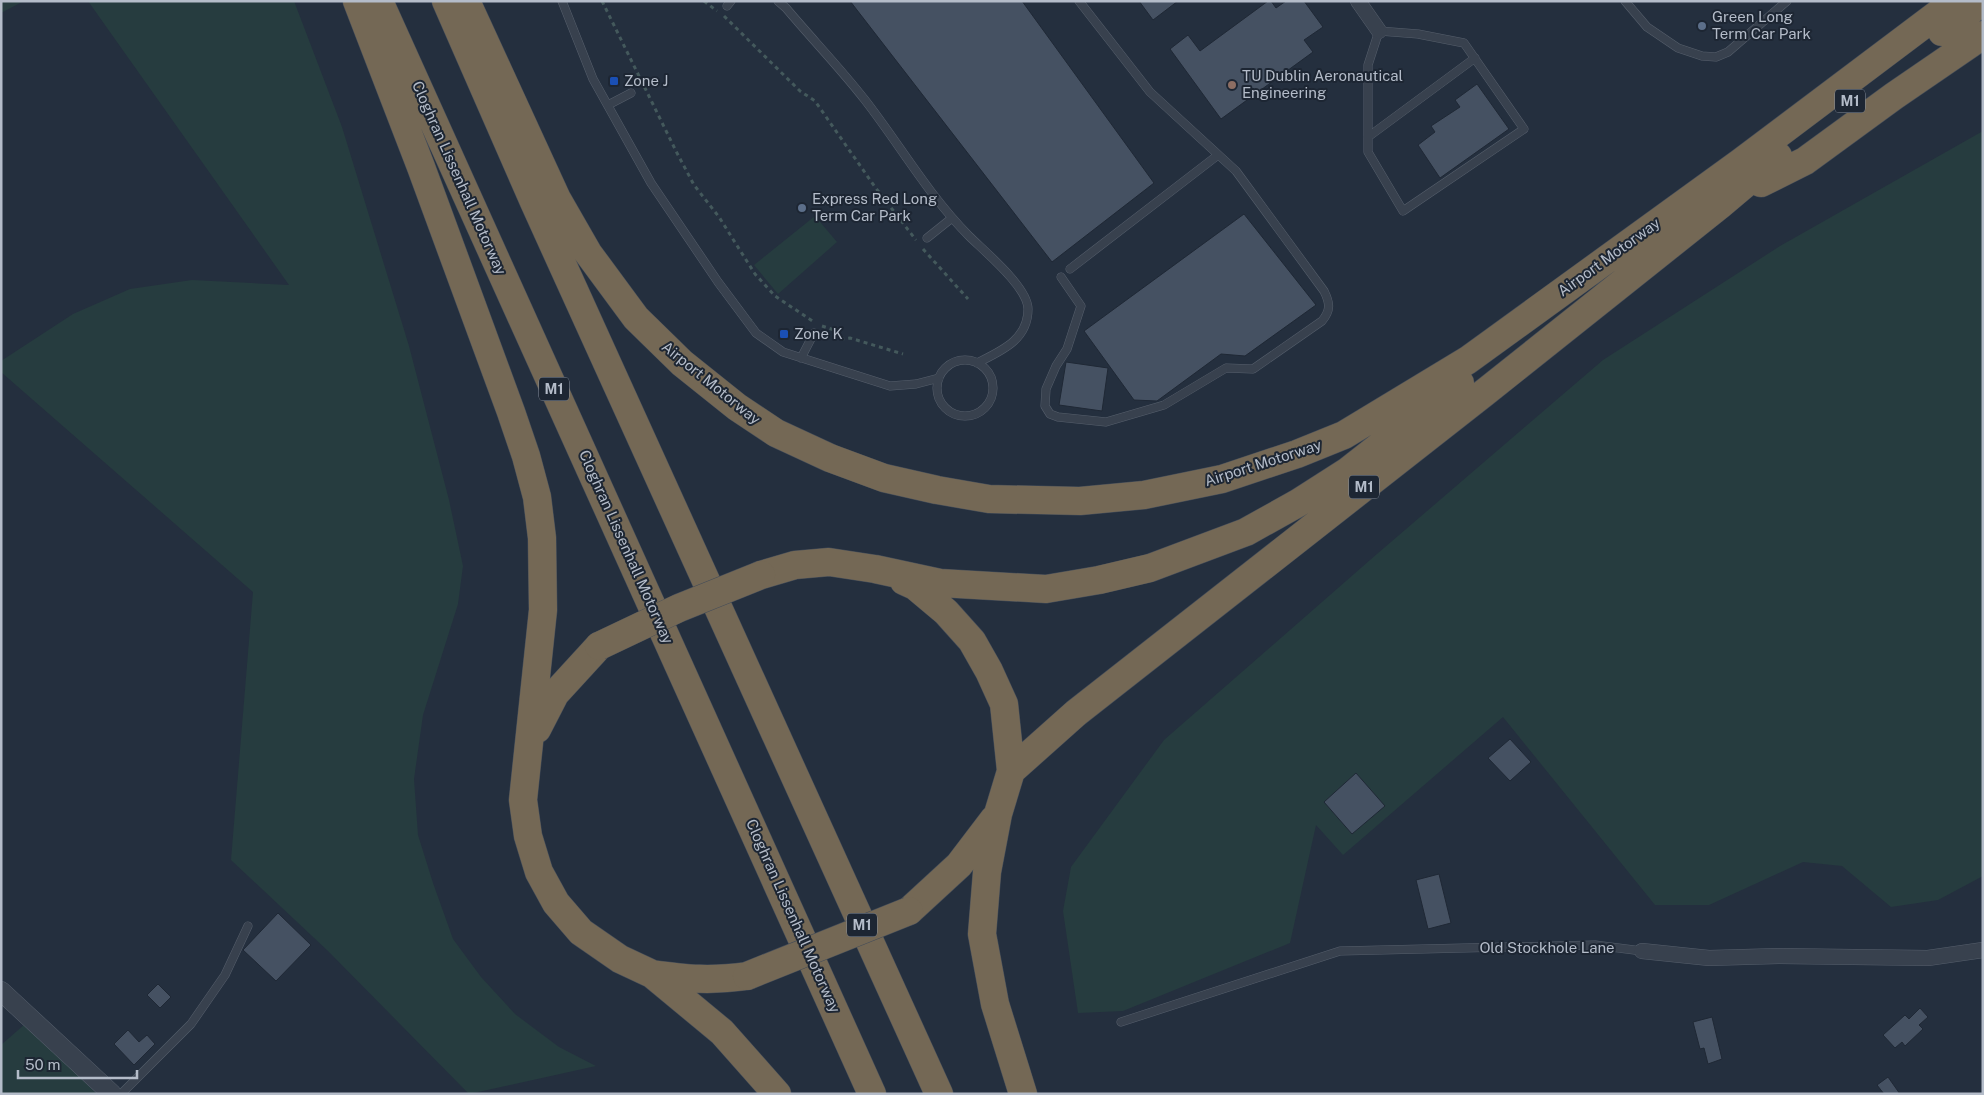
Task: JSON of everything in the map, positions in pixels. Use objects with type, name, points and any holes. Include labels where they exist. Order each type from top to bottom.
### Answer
[{"type":"highway","name":"M1","points":[[357,1],[421,167],[511,412],[537,497],[542,538],[543,610],[523,800],[528,836],[539,872],[556,903],[581,932],[620,959],[652,974],[694,980],[715,980],[747,976],[909,911],[959,866],[998,814]]},
{"type":"highway","name":"Cloghran Lissenhall Motorway","points":[[378,1],[872,1094]]},
{"type":"highway","name":"M1","points":[[446,1],[538,211],[939,1094]]},
{"type":"highway","name":"Airport Motorway","points":[[466,1],[558,199],[588,253],[636,318],[682,363],[738,408],[776,433],[830,458],[884,478],[989,499],[1080,501],[1144,495],[1222,478],[1297,454],[1344,436],[1468,360],[1741,162],[1955,1]]},
{"type":"highway","name":"Airport Motorway","points":[[1011,771],[1076,714],[1720,204],[1797,140],[1983,1]]},
{"type":"highway","name":"M1","points":[[1720,204],[1805,161],[1894,96],[1983,35]]},
{"type":"highway","name":"M1","points":[[529,746],[555,694],[599,646],[679,608],[761,575],[795,565],[829,562],[875,569],[940,584],[1046,589],[1099,580],[1150,568],[1246,532],[1348,471],[1741,162]]},
{"type":"highway","name":"M1","points":[[875,569],[915,586],[946,612],[972,642],[989,671],[1004,704],[1011,771],[998,814],[987,872],[982,934],[995,1004],[1023,1094]]},
{"type":"highway","points":[[652,974],[722,1032],[776,1094]]},
{"type":"street","points":[[1358,1],[1379,31]]},
{"type":"street","name":"Old Stockhole Lane","points":[[1642,951],[1709,958],[1779,956],[1928,958],[1983,950]]},
{"type":"street","points":[[1,991],[112,1094]]},
{"type":"lane","points":[[562,1],[594,79],[651,183],[718,282],[756,333],[783,352],[890,386],[916,384],[939,378]]},
{"type":"lane","points":[[778,1],[865,100],[952,218],[1021,291],[1028,307],[1025,327],[1016,341],[977,363]]},
{"type":"lane","points":[[1061,276],[1081,306],[1067,349],[1056,366],[1046,389],[1045,406],[1050,414],[1058,417],[1106,422],[1164,405],[1226,368],[1253,369],[1322,320],[1329,312],[1329,301],[1324,290],[1236,171],[1150,92],[1079,1]]},
{"type":"lane","points":[[1625,1],[1646,27],[1678,48],[1702,56],[1716,57],[1728,52],[1787,1]]},
{"type":"lane","points":[[1379,31],[1418,34],[1464,43],[1524,129],[1403,211],[1368,152],[1368,65],[1379,31]]},
{"type":"lane","points":[[1368,137],[1475,58]]},
{"type":"lane","points":[[608,106],[631,93]]},
{"type":"lane","points":[[1070,269],[1218,155]]},
{"type":"lane","points":[[926,238],[952,218]]},
{"type":"lane","points":[[801,358],[814,333]]},
{"type":"lane","points":[[959,360],[977,363],[990,376],[992,394],[989,402],[975,414],[966,416],[948,411],[938,396],[939,378],[944,370],[959,360]]},
{"type":"lane","points":[[121,1094],[190,1024],[225,975],[248,926]]},
{"type":"lane","name":"Old Stockhole Lane","points":[[1122,1022],[1340,950],[1595,945],[1642,951]]},
{"type":"path","points":[[602,1],[693,183],[719,217],[755,274],[775,296],[816,324],[837,331],[841,339],[850,338],[903,354]]},
{"type":"path","points":[[704,1],[727,18],[800,91],[815,100],[875,187],[928,255],[968,299]]},
{"type":"green space","points":[[1,1],[24,1],[1,13]]},
{"type":"green space","points":[[88,1],[294,1],[342,127],[409,346],[449,500],[463,566],[458,604],[423,715],[414,779],[418,835],[453,939],[481,977],[515,1014],[559,1047],[596,1066],[469,1094],[328,951],[231,860],[253,592],[1,372],[1,361],[73,314],[130,289],[192,280],[289,285]]},
{"type":"green space","points":[[1983,131],[1983,876],[1938,900],[1891,907],[1842,866],[1803,862],[1709,905],[1655,905],[1503,717],[1343,855],[1316,825],[1290,943],[1123,1011],[1078,1013],[1063,911],[1071,867],[1164,740],[1603,360],[1780,246]]},
{"type":"green space","points":[[815,216],[837,242],[778,294],[754,265]]},
{"type":"green space","points":[[25,1024],[97,1094],[1,1094],[1,1045]]},
{"type":"building","points":[[850,1],[1022,1],[1154,183],[1052,262]]},
{"type":"building","points":[[1139,1],[1178,1],[1153,20]]},
{"type":"building","name":"TU Dublin Aeronautical Engineering","points":[[1268,1],[1271,1],[1276,8],[1286,1],[1304,1],[1323,27],[1304,40],[1313,52],[1221,119],[1170,49],[1188,35],[1200,51]]},
{"type":"building","points":[[1477,84],[1509,129],[1440,178],[1418,145],[1435,132],[1431,126],[1460,107],[1455,100]]},
{"type":"building","points":[[1244,214],[1316,305],[1245,356],[1221,354],[1157,401],[1134,400],[1084,331]]},
{"type":"building","points":[[1066,362],[1108,368],[1102,411],[1059,405]]},
{"type":"building","points":[[1510,739],[1531,762],[1510,781],[1488,758]]},
{"type":"building","points":[[1356,773],[1385,806],[1352,834],[1324,802]]},
{"type":"building","points":[[1439,874],[1451,923],[1428,929],[1416,880]]},
{"type":"building","points":[[278,913],[311,945],[276,981],[243,950]]},
{"type":"building","points":[[158,984],[171,997],[160,1008],[147,995]]},
{"type":"building","points":[[1920,1008],[1928,1017],[1919,1025],[1923,1029],[1905,1046],[1902,1042],[1895,1048],[1883,1035],[1905,1015],[1909,1019]]},
{"type":"building","points":[[1712,1017],[1722,1059],[1708,1064],[1704,1048],[1700,1049],[1693,1022]]},
{"type":"building","points":[[128,1030],[139,1042],[147,1035],[155,1044],[134,1065],[114,1044]]},
{"type":"building","points":[[1888,1077],[1900,1094],[1884,1094],[1877,1085]]},
{"type":"place","name":"Green Long Term Car Park","points":[[1702,26]]},
{"type":"place","name":"Zone J","points":[[614,81]]},
{"type":"place","name":"TU Dublin Aeronautical Engineering","points":[[1232,85]]},
{"type":"place","name":"Express Red Long Term Car Park","points":[[802,208]]},
{"type":"place","name":"Zone K","points":[[784,334]]}]
